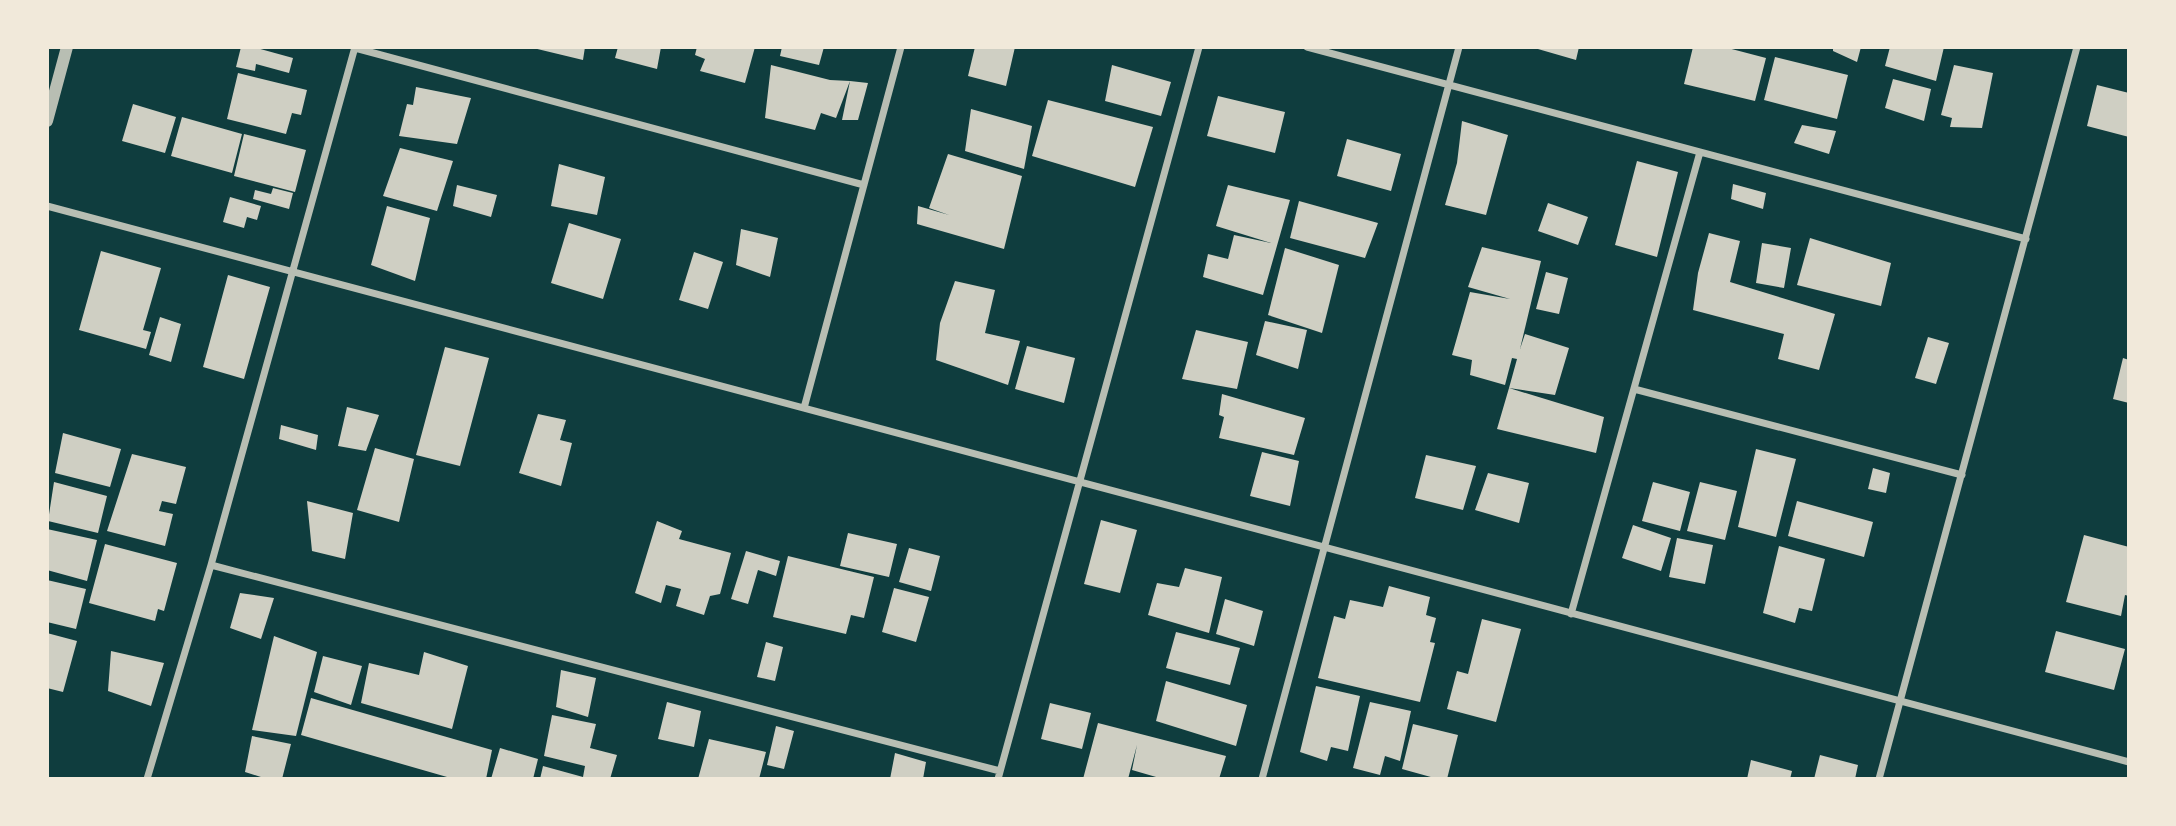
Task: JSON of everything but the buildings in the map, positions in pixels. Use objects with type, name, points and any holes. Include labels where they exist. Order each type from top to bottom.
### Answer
[{"type":"street","points":[[47,121],[67,47]]},
{"type":"street","points":[[804,408],[901,47]]},
{"type":"street","points":[[211,565],[999,775],[1199,47]]},
{"type":"street","points":[[1307,47],[2026,239]]},
{"type":"street","points":[[1262,779],[1459,47]]},
{"type":"street","points":[[1879,779],[2077,47]]},
{"type":"street","points":[[147,779],[211,565],[355,48],[864,185]]},
{"type":"street","points":[[1571,614],[1700,152]]},
{"type":"street","points":[[47,206],[2129,762]]},
{"type":"street","points":[[1634,389],[1962,475]]}]
